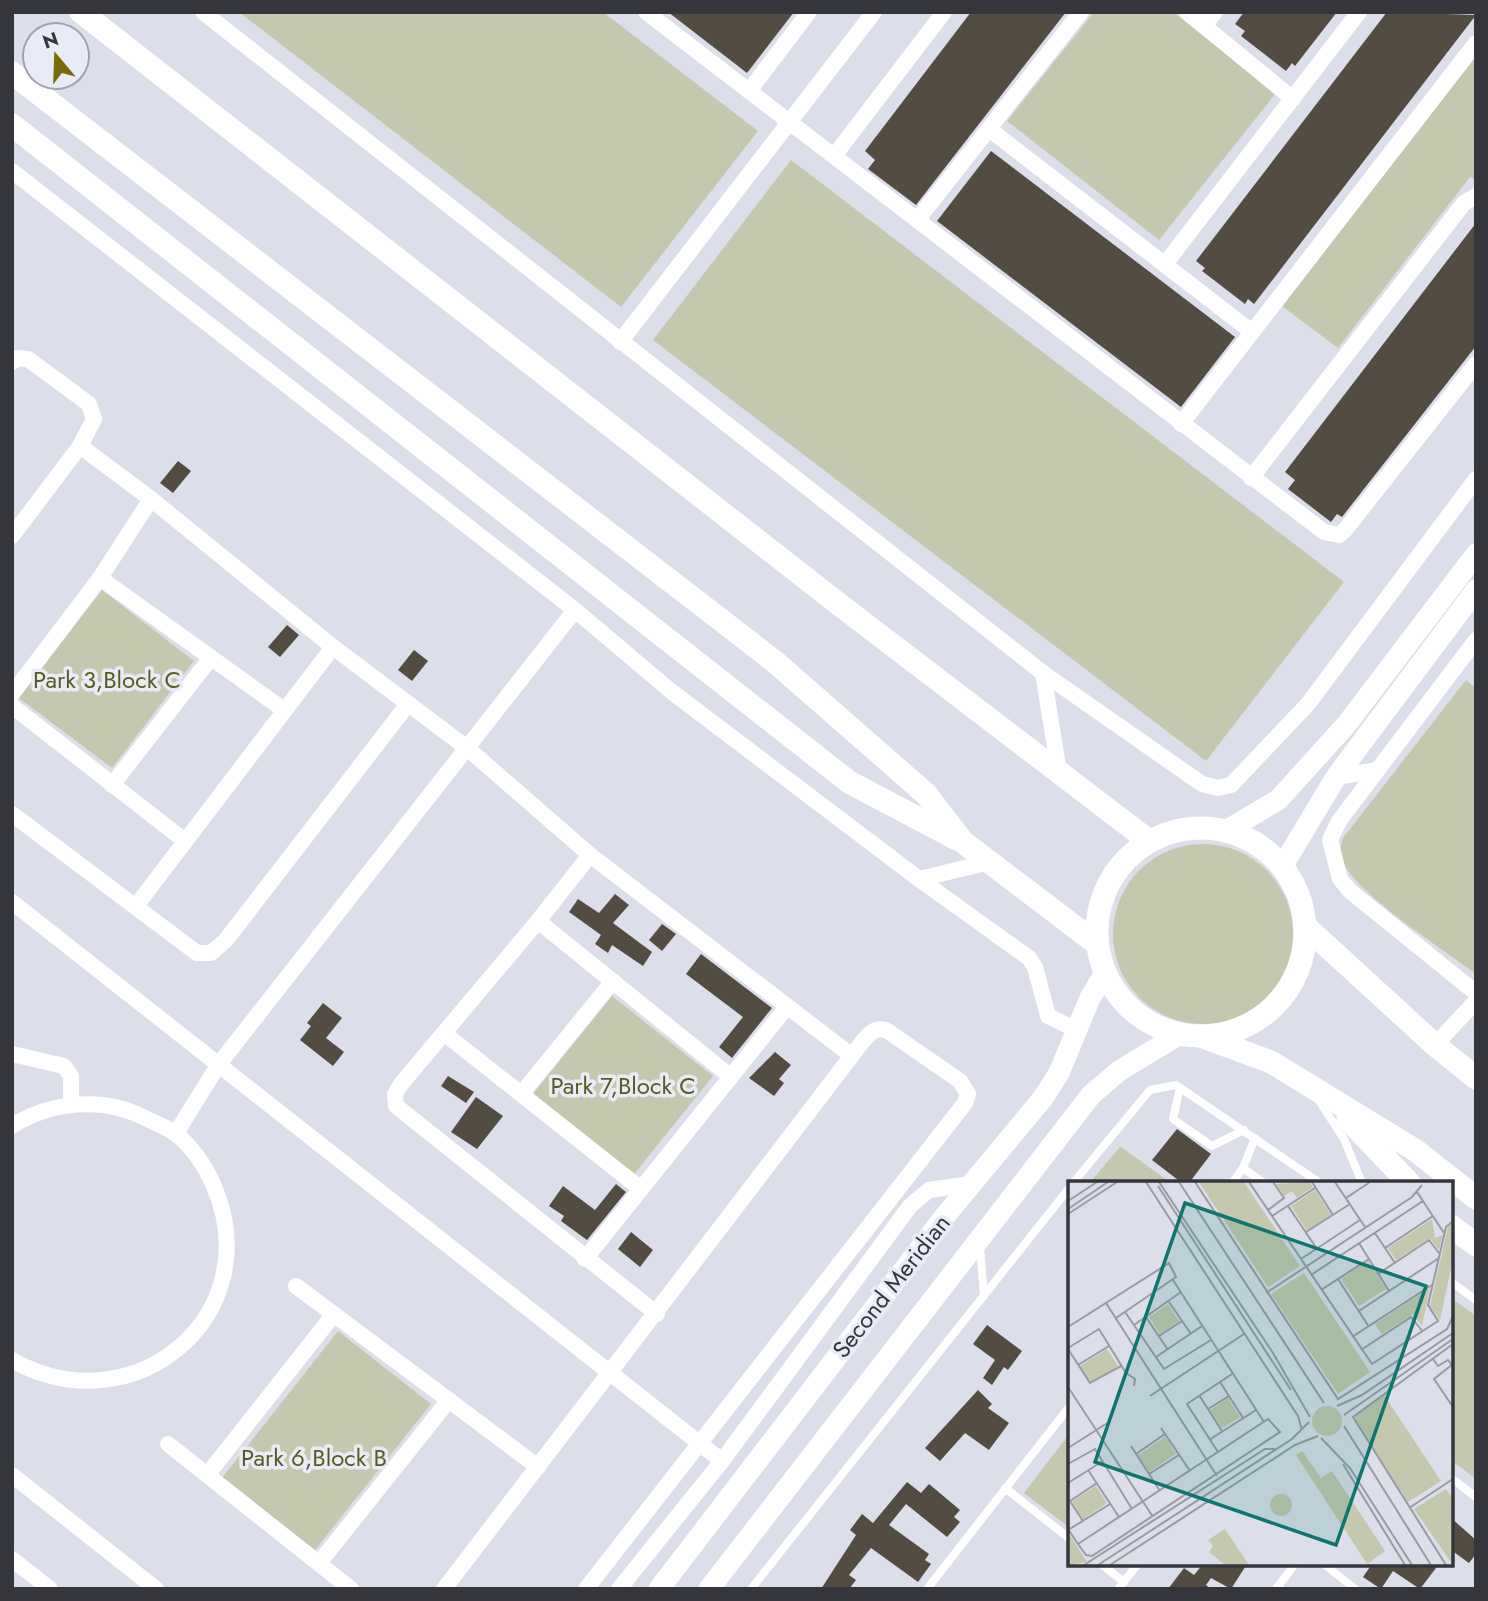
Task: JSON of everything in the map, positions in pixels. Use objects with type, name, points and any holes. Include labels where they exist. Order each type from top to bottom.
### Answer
[{"type":"main road","points":[[81,12],[1149,841]]},
{"type":"main road","points":[[12,73],[774,662],[926,794],[963,842]]},
{"type":"main road","points":[[12,125],[849,782],[963,842],[1096,943]]},
{"type":"main road","points":[[1189,1035],[1234,1030],[1263,1014],[1287,993],[1300,969],[1305,926],[1294,884],[1262,846],[1227,830],[1202,827],[1174,831],[1149,841],[1127,857],[1104,890],[1097,915],[1096,943],[1105,974],[1128,1008],[1143,1019],[1189,1035],[1271,1062],[1415,1150],[1476,1198]]},
{"type":"main road","points":[[1305,926],[1435,1045],[1476,1078]]},
{"type":"main road","points":[[1316,1090],[1407,1181]]},
{"type":"main road","points":[[1453,1228],[1476,1245]]},
{"type":"street","points":[[203,12],[1043,673],[1188,776],[1218,788],[1231,785],[1308,704],[1476,479]]},
{"type":"street","points":[[646,12],[1324,532],[1339,535],[1476,364]]},
{"type":"street","points":[[749,90],[809,12]]},
{"type":"street","points":[[620,342],[874,12]]},
{"type":"street","points":[[834,156],[944,12]]},
{"type":"street","points":[[917,220],[1081,12]]},
{"type":"street","points":[[1186,12],[1293,99]]},
{"type":"street","points":[[1204,26],[1215,12]]},
{"type":"street","points":[[1165,264],[1359,12]]},
{"type":"street","points":[[1181,424],[1476,44]]},
{"type":"street","points":[[989,128],[1252,332]]},
{"type":"street","points":[[12,171],[575,610],[672,691],[919,879],[1029,958],[1035,967],[1048,1016],[1077,1030]]},
{"type":"street","points":[[1251,478],[1464,203],[1476,196]]},
{"type":"street","points":[[12,362],[28,359],[89,404],[94,413],[93,426],[80,446],[12,536]]},
{"type":"street","points":[[80,446],[467,748],[590,855],[852,1056]]},
{"type":"street","points":[[12,694],[100,578],[151,499]]},
{"type":"street","points":[[1227,830],[1278,800],[1346,725],[1476,554]]},
{"type":"street","points":[[100,578],[284,710]]},
{"type":"street","points":[[1282,867],[1336,777],[1476,590]]},
{"type":"street","points":[[176,1133],[219,1064],[575,610]]},
{"type":"street","points":[[1476,640],[1339,821],[1330,840],[1340,879],[1350,891],[1476,993]]},
{"type":"street","points":[[136,906],[333,646]]},
{"type":"street","points":[[112,785],[210,659]]},
{"type":"street","points":[[1043,673],[1059,772]]},
{"type":"street","points":[[12,814],[197,953],[211,953],[226,940],[408,704]]},
{"type":"street","points":[[12,706],[185,842]]},
{"type":"street","points":[[1336,777],[1377,771]]},
{"type":"street","points":[[590,855],[445,1034],[401,1084],[395,1094],[396,1106],[657,1314]]},
{"type":"street","points":[[919,879],[990,862]]},
{"type":"street","points":[[12,902],[722,1461]]},
{"type":"street","points":[[538,921],[731,1077]]},
{"type":"street","name":"Second Meridian","points":[[659,1589],[971,1184],[1054,1084],[1090,998],[1105,974]]},
{"type":"street","points":[[522,1093],[612,981]]},
{"type":"street","points":[[1435,1045],[1476,1001]]},
{"type":"street","points":[[585,1259],[786,1008]]},
{"type":"street","points":[[444,1589],[852,1056],[871,1032],[879,1028],[886,1030],[960,1081],[968,1094],[965,1103],[586,1589]]},
{"type":"street","points":[[445,1034],[641,1189]]},
{"type":"street","name":"Second Meridian","points":[[709,1589],[1066,1125],[1105,1081],[1189,1035]]},
{"type":"street","points":[[12,1054],[64,1066],[71,1076],[71,1104]]},
{"type":"street","points":[[12,1126],[31,1114],[71,1104],[126,1108],[176,1133],[205,1166],[223,1206],[228,1250],[219,1293],[197,1331],[164,1360],[124,1378],[80,1383],[37,1374],[12,1360]]},
{"type":"street","points":[[619,1589],[722,1461],[919,1196],[941,1188],[971,1184]]},
{"type":"street","points":[[296,1286],[538,1467]]},
{"type":"street","points":[[208,1475],[334,1314]]},
{"type":"street","points":[[319,1563],[449,1400]]},
{"type":"street","points":[[168,1444],[351,1589]]},
{"type":"street","points":[[12,1475],[156,1589]]},
{"type":"street","points":[[12,1559],[39,1586]]},
{"type":"lane","points":[[1075,1181],[1150,1090],[1166,1086],[1180,1088],[1317,1181]]},
{"type":"lane","points":[[1180,1088],[1173,1119],[1212,1146],[1244,1130]]},
{"type":"lane","points":[[1316,1090],[1338,1127],[1361,1181]]},
{"type":"lane","points":[[1233,1181],[1243,1168],[1255,1138]]},
{"type":"lane","points":[[1243,1168],[1261,1181]]},
{"type":"lane","points":[[751,1589],[1068,1190]]},
{"type":"lane","points":[[979,1237],[984,1296]]},
{"type":"lane","points":[[1453,1283],[1476,1300]]},
{"type":"lane","points":[[927,1589],[1068,1409]]},
{"type":"lane","points":[[1453,1480],[1476,1497]]},
{"type":"lane","points":[[1005,1488],[1068,1537]]},
{"type":"lane","points":[[1103,1566],[1121,1585],[1136,1566]]},
{"type":"lane","points":[[1276,1589],[1293,1566]]},
{"type":"lane","points":[[1326,1566],[1355,1589]]},
{"type":"green space","points":[[239,12],[603,12],[758,131],[621,307]]},
{"type":"green space","points":[[1094,12],[1173,12],[1276,93],[1159,240],[1007,121]]},
{"type":"green space","points":[[1476,56],[1476,181],[1470,177],[1338,348],[1282,306]]},
{"type":"green space","points":[[791,160],[1344,582],[1206,761],[653,340]]},
{"type":"green space","name":"Park 3,Block C","points":[[102,590],[194,661],[112,768],[19,698]]},
{"type":"green space","points":[[1466,680],[1476,688],[1476,974],[1371,896],[1346,868],[1341,853],[1343,838]]},
{"type":"green space","points":[[1203,844],[1237,851],[1266,871],[1286,900],[1293,934],[1286,968],[1266,997],[1237,1017],[1203,1024],[1169,1017],[1140,997],[1120,968],[1113,934],[1120,900],[1140,871],[1169,851]]},
{"type":"green space","name":"Park 7,Block C","points":[[612,996],[713,1076],[634,1174],[533,1094]]},
{"type":"green space","points":[[1121,1147],[1168,1181],[1093,1181]]},
{"type":"green space","points":[[1453,1299],[1476,1316],[1476,1479],[1453,1462]]},
{"type":"green space","name":"Park 6,Block B","points":[[338,1331],[431,1404],[315,1550],[222,1478]]},
{"type":"green space","points":[[1068,1436],[1068,1526],[1024,1493]]},
{"type":"building","points":[[668,12],[794,12],[747,73]]},
{"type":"building","points":[[971,12],[1066,12],[916,205],[868,169],[875,160],[865,151]]},
{"type":"building","points":[[1244,12],[1337,12],[1295,66],[1292,63],[1286,71],[1241,36],[1245,31],[1235,24]]},
{"type":"building","points":[[1387,12],[1476,15],[1254,304],[1248,299],[1245,304],[1202,271],[1205,268],[1196,261]]},
{"type":"building","points":[[991,151],[1235,337],[1181,407],[937,221]]},
{"type":"building","points":[[1476,223],[1476,346],[1342,517],[1337,514],[1331,522],[1288,489],[1295,480],[1285,472]]},
{"type":"building","points":[[178,461],[191,471],[173,493],[160,483]]},
{"type":"building","points":[[287,625],[299,635],[280,657],[268,647]]},
{"type":"building","points":[[414,650],[428,661],[412,681],[398,670]]},
{"type":"building","points":[[615,894],[629,905],[613,923],[652,952],[643,966],[612,945],[608,953],[595,944],[601,935],[569,912],[578,899],[599,913]]},
{"type":"building","points":[[662,924],[676,934],[662,951],[649,940]]},
{"type":"building","points":[[701,954],[772,1008],[732,1058],[719,1047],[743,1017],[686,974]]},
{"type":"building","points":[[323,1003],[342,1018],[326,1038],[344,1052],[333,1066],[300,1040],[311,1026],[307,1023]]},
{"type":"building","points":[[775,1052],[791,1065],[779,1079],[784,1083],[774,1096],[749,1078]]},
{"type":"building","points":[[448,1076],[474,1092],[466,1103],[441,1086]]},
{"type":"building","points":[[476,1097],[503,1116],[477,1149],[451,1132]]},
{"type":"building","points":[[1177,1129],[1211,1154],[1191,1181],[1179,1181],[1152,1160]]},
{"type":"building","points":[[616,1184],[626,1192],[587,1240],[561,1221],[564,1216],[549,1206],[563,1186],[595,1210]]},
{"type":"building","points":[[631,1232],[653,1250],[640,1267],[618,1249]]},
{"type":"building","points":[[987,1325],[1022,1351],[1008,1370],[1004,1367],[992,1385],[983,1378],[995,1360],[973,1344]]},
{"type":"building","points":[[978,1390],[992,1404],[988,1408],[1009,1423],[989,1450],[965,1433],[940,1461],[925,1448]]},
{"type":"building","points":[[907,1482],[921,1493],[929,1484],[960,1510],[954,1517],[960,1522],[947,1537],[906,1504],[889,1525],[929,1554],[925,1560],[931,1564],[918,1582],[871,1548],[849,1575],[856,1580],[849,1589],[821,1589],[856,1535],[850,1530],[862,1514],[873,1523]]},
{"type":"building","points":[[1453,1520],[1476,1540],[1476,1554],[1469,1563],[1453,1551]]},
{"type":"building","points":[[1201,1566],[1246,1566],[1231,1589],[1211,1578],[1206,1585],[1211,1589],[1168,1589],[1184,1568],[1194,1575]]},
{"type":"building","points":[[1371,1566],[1437,1566],[1420,1589],[1393,1571],[1381,1589],[1363,1577]]}]
